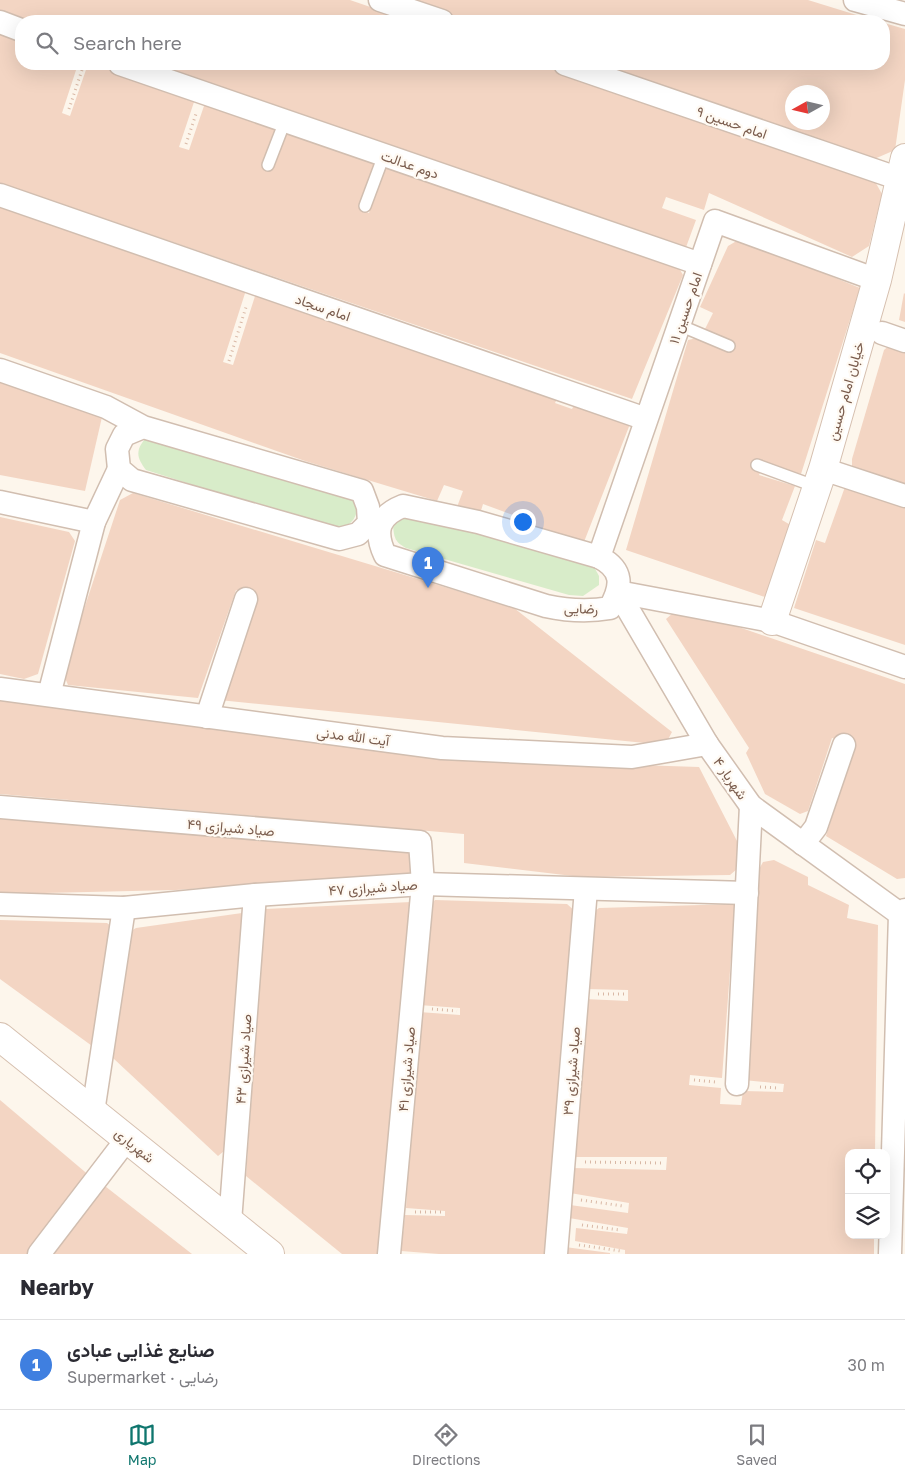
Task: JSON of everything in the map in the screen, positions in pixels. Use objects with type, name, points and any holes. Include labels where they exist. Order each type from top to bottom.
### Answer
[{"type":"street","points":[[380,0],[424,15]]},
{"type":"street","points":[[855,0],[905,14]]},
{"type":"street","points":[[0,22],[15,28]]},
{"type":"street","name":"دوم عدالت","points":[[138,70],[700,264]]},
{"type":"street","name":"امام حسین ۹","points":[[584,70],[902,168]]},
{"type":"street","name":"خیابان امام حسین","points":[[780,624],[827,477],[877,280],[898,217],[902,168]]},
{"type":"street","name":"امام سجاد","points":[[0,195],[646,418]]},
{"type":"street","name":"امام حسین ۱۱","points":[[599,557],[715,221],[877,280]]},
{"type":"street","name":"خیابان امام حسین","points":[[827,477],[893,337],[905,240]]},
{"type":"street","points":[[0,370],[106,407],[143,427],[362,491],[403,506],[478,522],[599,557],[610,562],[618,575],[618,592],[780,624],[905,667]]},
{"type":"street","points":[[48,695],[94,522],[119,469],[117,450],[124,435],[143,427]]},
{"type":"street","name":"رضایی","points":[[119,469],[132,480],[339,539],[546,606],[566,610],[589,611],[610,608],[618,592]]},
{"type":"street","points":[[827,477],[905,496]]},
{"type":"street","points":[[339,539],[358,534],[369,523],[368,507],[362,491]]},
{"type":"street","points":[[0,502],[94,522]]},
{"type":"street","points":[[385,555],[378,531],[383,519],[390,511],[403,506]]},
{"type":"street","name":"شهریار ۴","points":[[618,592],[707,744],[751,806],[802,844],[902,912]]},
{"type":"street","points":[[207,717],[246,599]]},
{"type":"street","name":"آیت الله مدنی","points":[[0,689],[442,748],[632,756],[707,744]]},
{"type":"street","points":[[802,844],[816,827],[844,745]]},
{"type":"street","points":[[737,1084],[751,806]]},
{"type":"street","name":"صیاد شیرازی ۴۹","points":[[0,807],[420,842],[423,884]]},
{"type":"street","name":"صیاد شیرازی ۴۷","points":[[0,904],[124,908],[256,895],[423,884],[747,893]]},
{"type":"street","name":"صیاد شیرازی ۴۱","points":[[389,1254],[423,884]]},
{"type":"street","name":"صیاد شیرازی ۳۹","points":[[557,1239],[586,889]]},
{"type":"street","name":"صیاد شیرازی ۴۳","points":[[230,1222],[256,895]]},
{"type":"street","points":[[93,1112],[124,908]]},
{"type":"street","points":[[890,1254],[902,912]]},
{"type":"street","name":"شهریاری","points":[[0,1037],[270,1254]]},
{"type":"street","points":[[38,1254],[127,1139]]},
{"type":"lane","points":[[268,165],[285,120]]},
{"type":"lane","points":[[365,206],[384,155]]},
{"type":"lane","points":[[679,325],[729,346]]},
{"type":"lane","points":[[757,465],[827,477]]},
{"type":"path","points":[[69,109],[82,70]]},
{"type":"path","points":[[186,144],[203,92]]},
{"type":"path","points":[[229,361],[254,283]]},
{"type":"path","points":[[564,1161],[662,1164]]},
{"type":"path","points":[[561,1198],[623,1206]]},
{"type":"path","points":[[557,1239],[620,1230]]},
{"type":"path","points":[[557,1239],[621,1252]]},
{"type":"green space","points":[[145,439],[352,496],[358,503],[355,517],[350,524],[336,530],[146,470],[138,454]]},
{"type":"green space","points":[[405,512],[593,565],[599,576],[599,585],[583,596],[569,595],[406,548],[399,544],[396,539],[393,525]]},
{"type":"building","points":[[0,0],[350,0],[394,15],[15,15],[0,10]]},
{"type":"building","points":[[410,0],[808,0],[857,15],[453,15]]},
{"type":"building","points":[[890,25],[905,29],[905,80],[895,150],[872,160],[785,130],[830,130],[830,85],[785,85],[785,130],[611,70],[890,70]]},
{"type":"building","points":[[0,31],[15,36],[15,70],[76,70],[62,113],[70,116],[86,70],[110,70],[195,99],[179,147],[189,150],[205,103],[376,158],[359,209],[369,213],[386,162],[676,263],[683,275],[632,399],[0,183]]},
{"type":"building","points":[[170,70],[554,70],[873,178],[882,194],[869,246],[852,257],[709,193],[704,210],[666,197],[662,208],[696,220],[685,250]]},
{"type":"building","points":[[0,204],[247,287],[223,362],[233,365],[256,293],[558,397],[555,403],[572,409],[575,403],[630,424],[582,547],[510,524],[513,515],[483,504],[480,514],[457,507],[463,491],[444,485],[437,501],[305,461],[0,353]]},
{"type":"building","points":[[740,239],[860,288],[801,474],[764,463],[759,475],[795,486],[782,520],[794,527],[771,599],[626,550],[688,340],[701,337],[713,313],[700,307],[728,246]]},
{"type":"building","points":[[905,294],[905,322],[899,320]]},
{"type":"building","points":[[891,344],[905,348],[905,485],[852,469],[852,459],[884,350]]},
{"type":"building","points":[[0,382],[102,417],[85,491],[0,475]]},
{"type":"building","points":[[846,484],[905,504],[905,645],[794,608],[816,540],[825,543]]},
{"type":"building","points":[[133,493],[514,608],[672,732],[665,745],[219,700],[256,595],[236,590],[198,698],[68,685],[63,673],[120,500]]},
{"type":"building","points":[[0,517],[69,532],[75,541],[38,674],[24,679],[0,674]]},
{"type":"building","points":[[680,607],[905,684],[905,878],[897,879],[826,836],[856,744],[832,738],[808,811],[800,814],[765,794],[746,753],[749,748],[666,619]]},
{"type":"building","points":[[0,699],[454,759],[699,767],[737,841],[737,869],[730,875],[581,877],[464,863],[464,834],[0,794]]},
{"type":"building","points":[[0,815],[414,852],[414,873],[176,890],[0,894]]},
{"type":"building","points":[[774,860],[808,877],[808,885],[849,905],[847,918],[878,925],[875,1149],[845,1149],[845,1239],[874,1239],[874,1254],[625,1254],[625,1250],[575,1241],[576,1228],[627,1234],[628,1228],[569,1218],[570,1205],[628,1213],[629,1203],[570,1193],[572,1168],[666,1170],[667,1157],[572,1157],[585,999],[628,1001],[628,990],[586,989],[590,915],[599,908],[735,904],[722,1078],[690,1075],[689,1085],[721,1088],[720,1104],[741,1105],[743,1091],[783,1092],[784,1084],[743,1080],[758,871],[763,862]]},
{"type":"building","points":[[435,900],[567,904],[576,912],[546,1254],[439,1254],[401,1251],[405,1215],[445,1216],[445,1211],[406,1208],[419,1012],[460,1015],[460,1008],[419,1005],[429,906]]},
{"type":"building","points":[[411,902],[380,1254],[342,1254],[246,1176],[265,909]]},
{"type":"building","points":[[242,913],[224,1151],[218,1156],[113,1058],[128,933],[136,928]]},
{"type":"building","points":[[0,920],[107,923],[112,927],[99,1051],[0,979]]},
{"type":"building","points":[[0,1100],[91,1177],[28,1254],[0,1254]]},
{"type":"building","points":[[101,1183],[192,1254],[45,1254]]},
{"type":"building","points":[[565,1247],[610,1253],[610,1254],[565,1254]]},
{"type":"place","name":"صنایع غذایی عبادی","points":[[428,588]]}]
